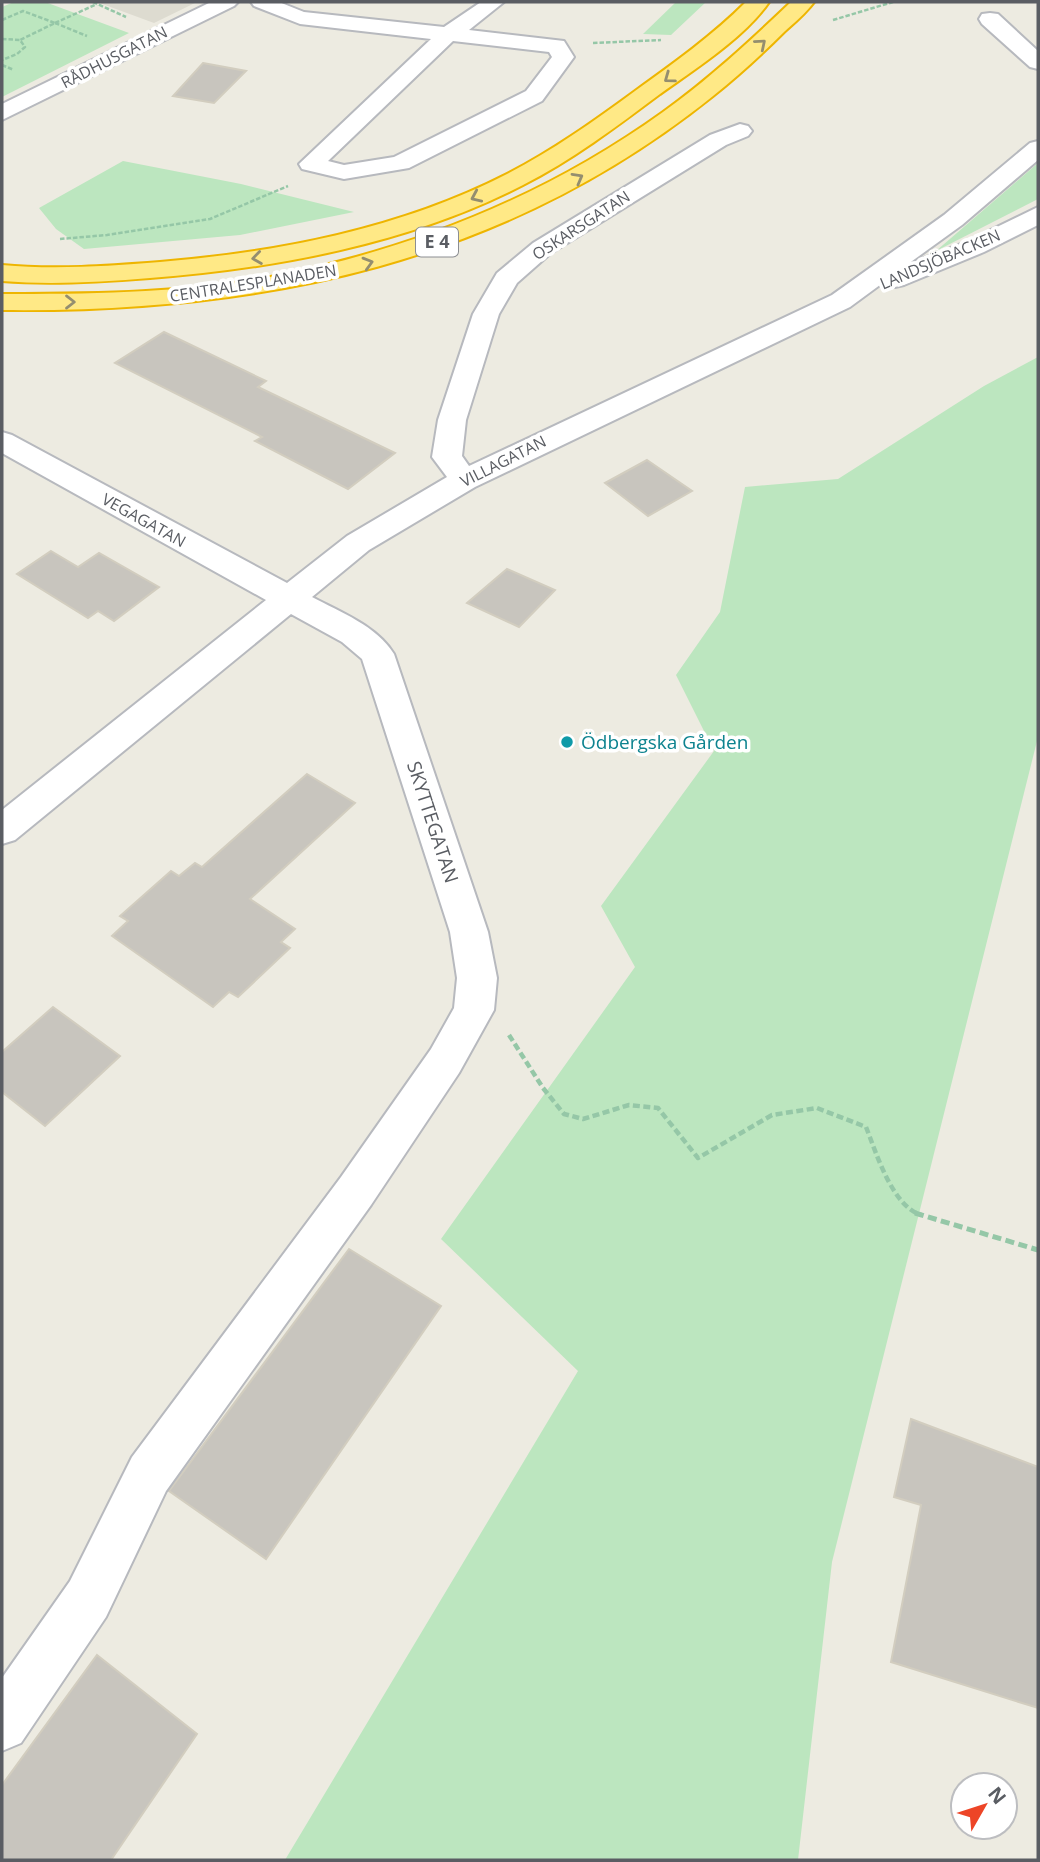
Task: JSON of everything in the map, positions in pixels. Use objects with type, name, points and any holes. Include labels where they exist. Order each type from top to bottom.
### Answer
[{"type":"highway","name":"CENTRALESPLANADEN","points":[[2,273],[106,273],[190,268],[332,243],[397,226],[457,205],[514,180],[604,124],[735,26],[758,2]]},
{"type":"highway","name":"CENTRALESPLANADEN","points":[[2,302],[91,302],[192,295],[281,283],[352,268],[424,247],[487,224],[539,199],[639,139],[753,51],[803,2]]},
{"type":"street","name":"RÅDHUSGATAN","points":[[2,113],[227,2]]},
{"type":"street","points":[[261,2],[300,18],[556,46],[563,57],[534,96],[400,163],[344,172],[311,164]]},
{"type":"street","points":[[311,164],[446,36],[494,2]]},
{"type":"street","points":[[990,19],[1038,62]]},
{"type":"street","name":"OSKARSGATAN","points":[[464,480],[447,457],[452,420],[486,314],[506,279],[542,248],[718,140],[740,131]]},
{"type":"street","name":"VILLAGATAN","points":[[2,830],[358,542],[464,480],[540,442],[841,301],[953,220],[1038,148]]},
{"type":"street","name":"LANDSJÖBACKEN","points":[[841,301],[975,247],[1038,215]]},
{"type":"street","name":"VEGAGATAN","points":[[2,442],[286,599]]},
{"type":"street","name":"SKYTTEGATAN","points":[[2,1724],[88,1599],[149,1474],[356,1191],[427,1088],[474,1010],[477,978],[469,932],[381,662],[377,654],[354,634],[286,599]]},
{"type":"path","points":[[832,21],[893,2]]},
{"type":"path","points":[[2,39],[20,40],[98,4]]},
{"type":"path","points":[[2,20],[23,11],[55,23]]},
{"type":"path","points":[[2,60],[17,54],[25,47],[20,40]]},
{"type":"path","points":[[556,46],[664,40]]},
{"type":"path","points":[[57,240],[210,219],[285,189],[311,164]]},
{"type":"path","points":[[474,1010],[510,1036],[543,1088],[564,1114],[583,1119],[629,1105],[657,1108],[698,1158],[772,1115],[817,1108],[866,1127],[889,1184],[914,1213],[1038,1250]]},
{"type":"shaded area","points":[[97,2],[197,2],[154,23]]},
{"type":"green space","points":[[14,2],[45,2],[129,33],[2,97],[2,7]]},
{"type":"green space","points":[[676,2],[706,2],[671,35],[643,34]]},
{"type":"green space","points":[[123,161],[241,184],[354,212],[240,235],[84,249],[56,229],[39,208]]},
{"type":"green space","points":[[1038,163],[1038,199],[936,251]]},
{"type":"green space","points":[[1038,357],[1038,737],[832,1562],[798,1860],[285,1860],[578,1371],[441,1239],[635,967],[601,906],[714,751],[676,675],[720,612],[745,487],[838,479],[984,386]]},
{"type":"building","points":[[203,63],[246,71],[214,103],[173,96]]},
{"type":"building","points":[[164,332],[266,381],[258,387],[395,453],[348,489],[255,441],[262,437],[115,363]]},
{"type":"building","points":[[647,460],[692,491],[648,516],[605,483]]},
{"type":"building","points":[[51,551],[78,567],[99,553],[159,587],[114,621],[98,611],[88,618],[17,574]]},
{"type":"building","points":[[507,569],[555,590],[519,627],[467,603]]},
{"type":"building","points":[[307,774],[355,803],[250,899],[295,929],[281,942],[290,948],[238,997],[229,992],[213,1007],[112,936],[128,921],[120,916],[171,871],[179,876],[195,863],[202,867]]},
{"type":"building","points":[[53,1007],[120,1056],[45,1126],[2,1092],[2,1052]]},
{"type":"building","points":[[349,1249],[441,1306],[266,1559],[169,1491]]},
{"type":"building","points":[[911,1419],[1038,1467],[1038,1708],[891,1662],[921,1505],[894,1497]]},
{"type":"building","points":[[97,1655],[197,1734],[111,1860],[2,1860],[2,1785]]},
{"type":"place","name":"Ödbergska Gården","points":[[567,742]]}]
